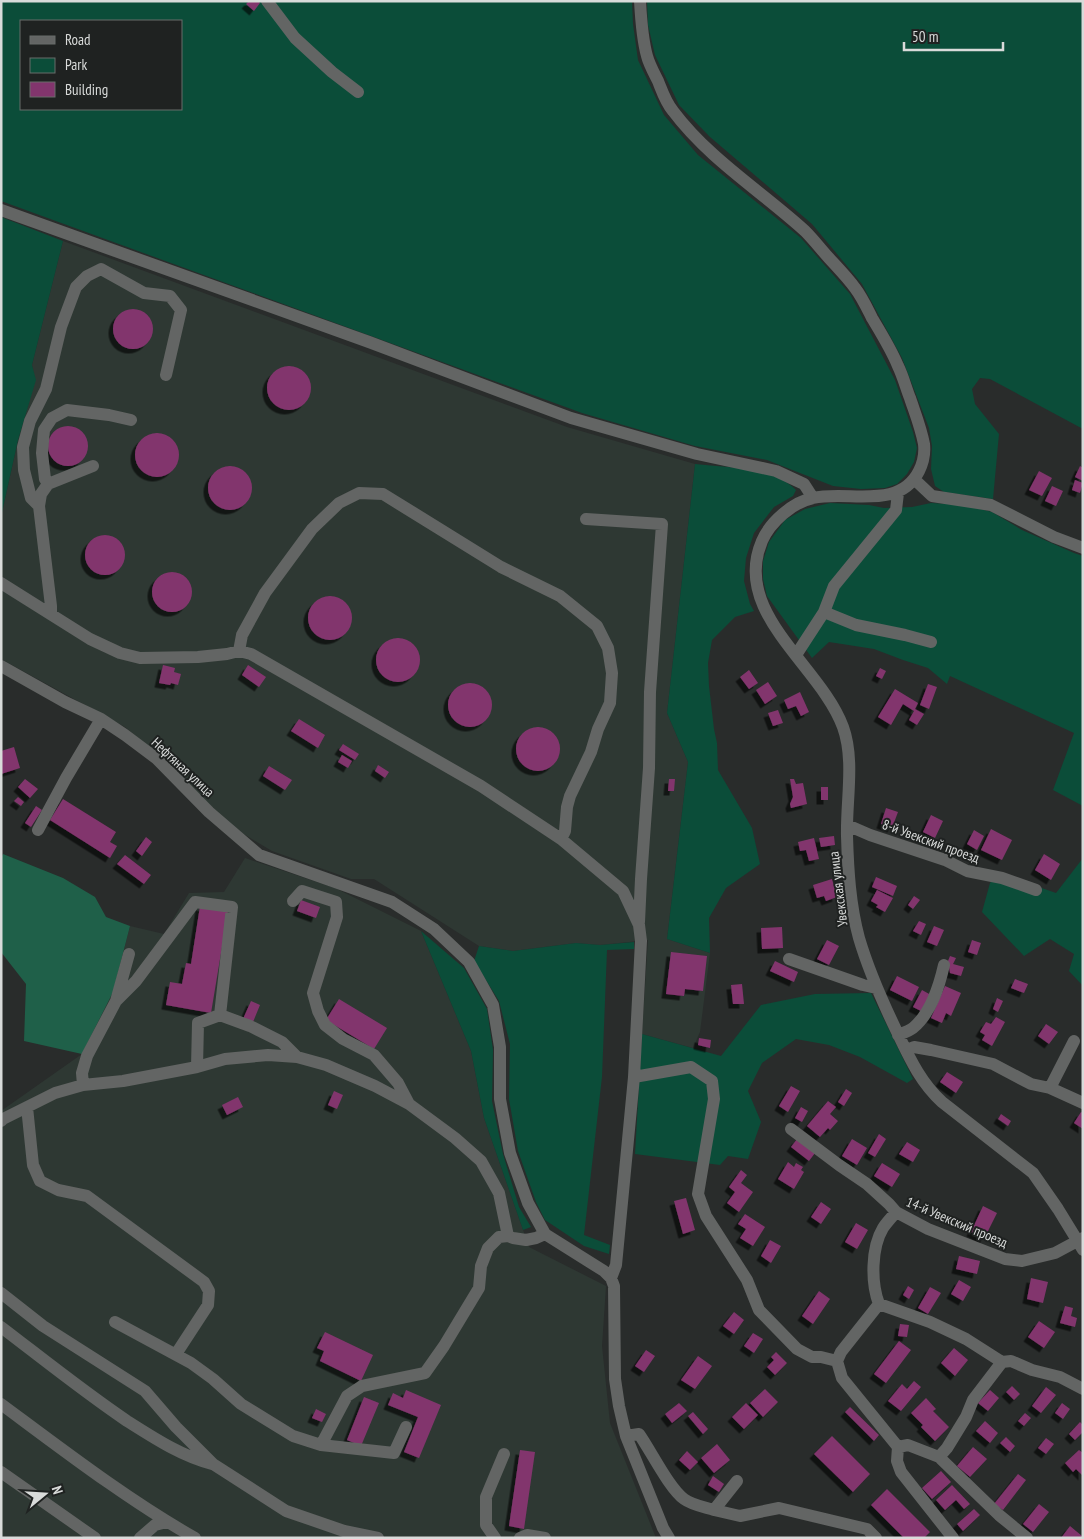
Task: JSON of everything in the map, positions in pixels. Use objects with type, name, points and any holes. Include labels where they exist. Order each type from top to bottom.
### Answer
[{"type":"street","points":[[268,1],[296,38],[332,72],[358,92]]},
{"type":"street","points":[[1,210],[378,345],[570,418],[697,454],[776,471],[804,484],[813,498],[832,496],[864,497],[898,493],[914,480],[921,466],[925,449],[921,430],[898,364],[857,290],[807,233],[706,148],[671,109],[647,57],[641,26],[640,1]]},
{"type":"street","points":[[39,506],[31,498],[24,470],[23,447],[30,421],[46,389],[61,327],[76,287],[87,276],[101,269],[144,293],[170,296],[181,310],[166,375]]},
{"type":"street","points":[[48,484],[45,479],[42,453],[44,430],[52,418],[67,410],[109,415],[131,420]]},
{"type":"street","points":[[51,614],[39,506],[41,494],[48,484],[93,466]]},
{"type":"street","points":[[914,480],[932,496],[991,506],[1054,537],[1083,548]]},
{"type":"street","points":[[239,651],[242,635],[266,593],[312,529],[339,503],[359,493],[383,494],[501,567],[560,596],[597,626],[608,648],[612,673],[610,703],[598,729],[591,752],[570,796],[565,831],[561,839]]},
{"type":"street","points":[[796,655],[824,612],[834,586],[896,510],[898,493]]},
{"type":"street","name":"Увекская улица","points":[[813,498],[800,502],[781,515],[763,539],[756,560],[756,581],[761,602],[771,620],[829,699],[844,728],[850,751],[847,825],[848,865],[852,903],[859,937],[876,988],[916,1071],[929,1090],[1033,1173],[1081,1243]]},
{"type":"street","points":[[586,519],[662,524],[650,692],[649,768],[641,880],[639,925],[641,941],[634,1077],[616,1264],[611,1278]]},
{"type":"street","points":[[1,583],[90,639],[120,653],[140,658],[198,658],[239,651],[251,654],[481,786],[561,839],[623,891],[639,925]]},
{"type":"street","points":[[824,612],[856,625],[931,642]]},
{"type":"street","name":"Нефтяная улица","points":[[1,666],[65,702],[101,719],[125,735],[157,759],[209,812],[259,855],[392,902],[434,929],[469,962],[493,1005],[500,1047],[500,1100],[510,1153],[528,1203],[545,1234]]},
{"type":"street","points":[[38,830],[101,719]]},
{"type":"street","name":"8-й Увекский проезд","points":[[847,825],[945,860],[967,871],[1002,878],[1036,890]]},
{"type":"street","points":[[293,901],[302,891],[336,902],[337,917],[313,993],[318,1011],[325,1025],[343,1039],[374,1055],[398,1083],[409,1104]]},
{"type":"street","points":[[116,1001],[136,981],[195,902],[232,907],[220,1015]]},
{"type":"street","points":[[83,1085],[82,1073],[87,1056],[116,1001],[129,954]]},
{"type":"street","points":[[789,960],[876,988]]},
{"type":"street","points":[[898,1035],[912,1029],[922,1018],[938,991],[944,965]]},
{"type":"street","points":[[197,1067],[198,1023],[220,1015],[250,1026],[282,1042],[297,1056]]},
{"type":"street","points":[[1050,1088],[1074,1041]]},
{"type":"street","points":[[906,1050],[914,1047],[993,1064],[1031,1084],[1050,1088],[1083,1103]]},
{"type":"street","points":[[2,1120],[55,1094],[83,1085],[197,1067],[226,1059],[268,1055],[297,1056],[334,1068],[375,1086],[409,1104],[455,1138],[481,1161],[499,1193],[508,1236]]},
{"type":"street","points":[[634,1077],[691,1067],[712,1081],[714,1099],[698,1194],[706,1216],[747,1280],[759,1310],[797,1349],[812,1357],[837,1360]]},
{"type":"street","points":[[27,1107],[33,1165],[40,1181],[58,1190],[87,1196],[204,1282],[209,1291],[208,1304],[176,1354]]},
{"type":"street","name":"14-й Увекский проезд","points":[[791,1129],[867,1184],[896,1212],[928,1229],[1005,1259],[1022,1260],[1056,1253],[1081,1243]]},
{"type":"street","points":[[879,1304],[875,1293],[874,1265],[877,1242],[883,1228],[896,1212]]},
{"type":"street","points":[[322,1445],[347,1396],[362,1386],[425,1373],[444,1346],[479,1288],[482,1266],[488,1248],[499,1237],[508,1236],[526,1240],[545,1234],[611,1278],[614,1286],[615,1379],[626,1436],[663,1528],[669,1538]]},
{"type":"street","points":[[1,1293],[43,1326],[145,1391],[176,1427],[213,1464],[286,1511],[344,1531],[378,1538]]},
{"type":"street","points":[[879,1304],[841,1352],[837,1360],[842,1378],[898,1447],[897,1461],[901,1472],[953,1538]]},
{"type":"street","points":[[879,1304],[930,1322],[966,1339],[1002,1362],[1011,1361],[1032,1370],[1060,1377],[1083,1389]]},
{"type":"street","points":[[116,1322],[176,1354],[213,1379],[241,1404],[293,1436],[322,1445],[394,1453],[406,1427]]},
{"type":"street","points":[[1,1327],[104,1405],[157,1440],[199,1461],[213,1464]]},
{"type":"street","points":[[939,1457],[947,1448],[966,1417],[973,1400],[1002,1362]]},
{"type":"street","points":[[1,1404],[167,1522],[195,1538]]},
{"type":"street","points":[[626,1436],[638,1434],[683,1499],[697,1505],[740,1516],[779,1508],[867,1528],[876,1538]]},
{"type":"street","points":[[898,1447],[908,1445],[939,1457],[999,1515],[1027,1538]]},
{"type":"street","points":[[495,1538],[486,1525],[486,1497],[504,1454]]},
{"type":"street","points":[[1,1472],[95,1538]]},
{"type":"street","points":[[714,1510],[737,1481]]},
{"type":"street","points":[[146,1536],[155,1525],[167,1522]]},
{"type":"street","points":[[520,1538],[527,1535],[545,1538]]},
{"type":"shaded area","points":[[63,241],[567,427],[695,464],[667,713],[688,762],[667,939],[710,953],[700,1032],[693,1048],[642,1034],[648,940],[600,945],[576,943],[513,951],[479,946],[374,879],[351,879],[272,851],[242,833],[208,806],[166,762],[125,727],[1,659],[1,517],[18,440],[35,380],[32,365]]},
{"type":"shaded area","points":[[245,858],[335,888],[421,931],[471,1051],[484,1118],[529,1247],[606,1286],[602,1346],[610,1423],[656,1538],[1,1538],[1,1111],[82,1054],[113,992],[130,926],[164,934],[189,893],[224,892]]},
{"type":"green space","points":[[1,1],[632,1],[638,60],[664,115],[698,155],[801,238],[850,294],[895,380],[917,448],[914,462],[907,474],[897,484],[885,488],[861,489],[833,486],[767,460],[695,446],[582,413],[1,201]]},
{"type":"green space","points":[[647,1],[1083,1],[1083,429],[990,379],[980,378],[972,389],[975,404],[999,434],[993,499],[944,492],[935,486],[931,469],[932,446],[929,428],[902,358],[862,284],[812,224],[710,137],[679,105],[655,55],[648,25]]},
{"type":"green space","points":[[1,217],[63,241],[32,365],[36,380],[18,440],[1,517]]},
{"type":"green space","points":[[695,464],[762,472],[775,476],[796,490],[793,496],[774,507],[754,533],[746,558],[744,581],[750,604],[754,611],[735,617],[712,640],[708,663],[709,686],[717,743],[718,770],[752,828],[760,864],[726,888],[709,918],[710,953],[667,939],[688,762],[667,713]]},
{"type":"green space","points":[[830,503],[869,505],[884,508],[912,507],[931,503],[964,505],[992,512],[1022,530],[1083,556],[1083,806],[1053,790],[1074,733],[950,676],[947,684],[928,668],[874,649],[829,642],[812,658],[767,596],[763,579],[763,561],[769,542],[785,520],[805,509]]},
{"type":"green space","points":[[3,854],[63,878],[95,897],[106,917],[130,926],[113,992],[82,1054],[24,1041],[26,984],[1,952],[1,858]]},
{"type":"green space","points":[[1083,858],[1083,986],[1069,971],[1074,954],[1050,939],[1024,956],[982,912],[990,883],[999,873],[1056,893]]},
{"type":"green space","points":[[421,931],[464,968],[487,1009],[493,1050],[492,1101],[503,1154],[519,1207],[531,1227],[523,1230],[484,1118],[471,1051]]},
{"type":"green space","points":[[634,942],[634,949],[607,950],[602,1077],[584,1235],[610,1245],[609,1254],[584,1246],[545,1220],[536,1202],[518,1151],[509,1099],[510,1044],[499,1001],[474,961],[479,946],[513,951],[576,943],[600,945]]},
{"type":"green space","points":[[871,993],[913,1079],[907,1083],[860,1057],[829,1045],[796,1039],[762,1063],[748,1091],[761,1122],[748,1159],[728,1156],[720,1165],[635,1154],[642,1034],[721,1056],[761,1005],[815,994]]},
{"type":"building","points":[[249,1],[258,1],[260,3],[254,11],[246,4]]},
{"type":"building","points":[[137,309],[144,312],[150,318],[153,329],[152,337],[144,346],[137,349],[129,349],[122,346],[114,337],[113,325],[116,318],[125,310]]},
{"type":"building","points":[[285,366],[293,366],[305,372],[311,388],[305,404],[293,410],[285,410],[273,404],[267,392],[267,384],[273,372]]},
{"type":"building","points":[[72,426],[79,429],[85,435],[88,446],[87,454],[79,463],[72,466],[64,466],[57,463],[49,454],[48,442],[51,435],[60,427]]},
{"type":"building","points":[[153,433],[161,433],[173,439],[179,455],[173,471],[161,477],[153,477],[141,471],[135,459],[135,451],[141,439]]},
{"type":"building","points":[[226,466],[234,466],[246,472],[252,488],[246,504],[234,510],[226,510],[214,504],[208,492],[208,484],[214,472]]},
{"type":"building","points":[[1080,466],[1083,468],[1083,481],[1075,477]]},
{"type":"building","points":[[1039,471],[1052,478],[1042,496],[1029,490]]},
{"type":"building","points":[[1075,480],[1083,483],[1080,493],[1072,490]]},
{"type":"building","points":[[1052,486],[1063,491],[1056,506],[1045,501]]},
{"type":"building","points":[[109,535],[116,538],[122,544],[125,555],[124,563],[116,572],[109,575],[101,575],[94,572],[86,563],[85,551],[88,544],[97,536]]},
{"type":"building","points":[[176,572],[183,575],[189,581],[192,592],[191,600],[183,609],[176,612],[168,612],[161,609],[153,600],[152,588],[155,581],[164,573]]},
{"type":"building","points":[[326,596],[334,596],[346,602],[352,618],[346,634],[334,640],[326,640],[314,634],[308,622],[308,614],[314,602]]},
{"type":"building","points":[[394,638],[402,638],[414,644],[420,660],[414,676],[402,682],[394,682],[382,676],[376,664],[376,656],[382,644]]},
{"type":"building","points":[[163,665],[175,668],[174,672],[181,674],[178,685],[159,683]]},
{"type":"building","points":[[248,665],[266,677],[259,687],[242,675]]},
{"type":"building","points":[[880,668],[886,671],[882,679],[876,676]]},
{"type":"building","points":[[749,670],[758,683],[749,689],[740,677]]},
{"type":"building","points":[[768,682],[777,696],[765,704],[756,690]]},
{"type":"building","points":[[466,683],[474,683],[486,689],[492,705],[486,721],[474,727],[466,727],[454,721],[448,709],[448,701],[454,689]]},
{"type":"building","points":[[928,684],[937,687],[929,709],[920,705]]},
{"type":"building","points":[[895,689],[918,703],[915,709],[924,714],[917,725],[909,720],[914,711],[903,704],[891,725],[878,717]]},
{"type":"building","points":[[800,692],[809,712],[801,716],[796,706],[788,709],[784,700]]},
{"type":"building","points":[[778,710],[783,723],[773,726],[768,713]]},
{"type":"building","points":[[299,719],[325,735],[318,748],[291,731]]},
{"type":"building","points":[[534,727],[542,727],[554,733],[560,749],[554,765],[542,771],[534,771],[522,765],[516,753],[516,745],[522,733]]},
{"type":"building","points":[[343,744],[359,754],[355,760],[339,750]]},
{"type":"building","points":[[14,747],[20,768],[1,774],[1,751]]},
{"type":"building","points":[[342,755],[352,761],[348,768],[338,762]]},
{"type":"building","points":[[378,765],[389,772],[385,778],[375,771]]},
{"type":"building","points":[[269,766],[292,780],[285,790],[263,776]]},
{"type":"building","points":[[25,779],[38,789],[30,798],[18,787]]},
{"type":"building","points":[[669,779],[675,779],[674,791],[668,791]]},
{"type":"building","points":[[790,779],[794,779],[796,784],[803,783],[807,804],[791,808],[790,804],[793,797]]},
{"type":"building","points":[[821,787],[828,787],[828,800],[821,800]]},
{"type":"building","points":[[18,797],[24,802],[21,806],[14,801]]},
{"type":"building","points":[[63,799],[116,832],[110,842],[117,846],[110,858],[50,820]]},
{"type":"building","points":[[36,806],[42,810],[31,827],[25,823]]},
{"type":"building","points":[[886,808],[898,812],[892,828],[881,824]]},
{"type":"building","points":[[931,815],[943,821],[935,838],[923,832]]},
{"type":"building","points":[[991,829],[1012,840],[1002,860],[981,850]]},
{"type":"building","points":[[974,830],[984,836],[977,850],[967,844]]},
{"type":"building","points":[[834,836],[835,845],[821,847],[819,838]]},
{"type":"building","points":[[146,837],[152,842],[142,856],[136,851]]},
{"type":"building","points":[[814,838],[819,859],[809,861],[806,850],[800,851],[798,842]]},
{"type":"building","points":[[1044,854],[1060,864],[1051,880],[1035,870]]},
{"type":"building","points":[[125,855],[151,875],[144,884],[117,864]]},
{"type":"building","points":[[876,877],[897,886],[893,896],[872,887]]},
{"type":"building","points":[[832,879],[837,897],[826,901],[824,896],[817,898],[813,885]]},
{"type":"building","points":[[877,890],[893,898],[885,912],[876,907],[878,905],[871,901]]},
{"type":"building","points":[[914,896],[920,900],[913,909],[908,905]]},
{"type":"building","points":[[301,900],[320,907],[316,918],[297,911]]},
{"type":"building","points":[[200,906],[228,911],[211,1013],[166,1005],[170,982],[182,984],[186,963],[191,964]]},
{"type":"building","points":[[919,921],[926,924],[921,935],[913,931]]},
{"type":"building","points":[[934,926],[944,930],[937,946],[927,942]]},
{"type":"building","points":[[782,927],[783,948],[762,949],[761,928]]},
{"type":"building","points":[[827,940],[839,946],[829,965],[817,959]]},
{"type":"building","points":[[972,940],[981,943],[977,955],[968,952]]},
{"type":"building","points":[[671,952],[707,956],[703,991],[685,989],[684,996],[666,994]]},
{"type":"building","points":[[950,956],[956,958],[953,964],[964,967],[961,976],[950,973],[948,961]]},
{"type":"building","points":[[775,961],[798,972],[794,982],[770,971]]},
{"type":"building","points":[[897,976],[919,987],[912,1001],[890,990]]},
{"type":"building","points":[[1015,979],[1028,984],[1024,993],[1011,988]]},
{"type":"building","points":[[742,984],[744,1004],[733,1004],[731,985]]},
{"type":"building","points":[[945,986],[961,993],[951,1016],[946,1013],[942,1023],[931,1018]]},
{"type":"building","points":[[922,990],[931,995],[923,1012],[913,1007]]},
{"type":"building","points":[[997,998],[1003,1001],[998,1012],[993,1009]]},
{"type":"building","points":[[339,999],[387,1028],[374,1049],[326,1020]]},
{"type":"building","points":[[251,1001],[260,1005],[253,1022],[243,1019]]},
{"type":"building","points":[[996,1017],[1005,1022],[992,1046],[982,1040],[985,1035],[980,1032],[986,1022],[991,1024]]},
{"type":"building","points":[[1046,1024],[1058,1032],[1049,1044],[1038,1036]]},
{"type":"building","points":[[699,1038],[711,1040],[710,1048],[698,1045]]},
{"type":"building","points":[[947,1072],[963,1082],[956,1093],[940,1082]]},
{"type":"building","points":[[791,1086],[800,1091],[788,1112],[779,1106]]},
{"type":"building","points":[[846,1089],[852,1093],[844,1106],[838,1102]]},
{"type":"building","points":[[334,1091],[343,1095],[337,1109],[328,1105]]},
{"type":"building","points":[[238,1097],[243,1107],[227,1115],[222,1105]]},
{"type":"building","points":[[828,1101],[836,1107],[830,1114],[838,1121],[820,1137],[807,1126]]},
{"type":"building","points":[[801,1107],[808,1111],[802,1122],[795,1118]]},
{"type":"building","points":[[1081,1112],[1083,1113],[1083,1129],[1074,1123]]},
{"type":"building","points":[[1001,1114],[1011,1121],[1008,1126],[998,1119]]},
{"type":"building","points":[[879,1134],[886,1139],[875,1157],[868,1153]]},
{"type":"building","points":[[797,1139],[815,1153],[809,1161],[791,1147]]},
{"type":"building","points":[[852,1139],[867,1148],[857,1165],[842,1156]]},
{"type":"building","points":[[907,1142],[920,1150],[913,1162],[899,1154]]},
{"type":"building","points":[[788,1162],[794,1167],[796,1163],[803,1167],[801,1170],[804,1172],[794,1189],[778,1179]]},
{"type":"building","points":[[882,1163],[900,1174],[892,1187],[874,1176]]},
{"type":"building","points":[[741,1170],[747,1175],[741,1183],[753,1192],[739,1212],[727,1203],[735,1192],[729,1187]]},
{"type":"building","points":[[686,1198],[695,1230],[683,1234],[674,1201]]},
{"type":"building","points":[[821,1202],[831,1209],[821,1224],[811,1217]]},
{"type":"building","points":[[983,1206],[997,1213],[984,1239],[971,1232]]},
{"type":"building","points":[[745,1214],[765,1227],[753,1246],[740,1238],[746,1229],[738,1224]]},
{"type":"building","points":[[856,1223],[868,1230],[857,1249],[845,1242]]},
{"type":"building","points":[[770,1240],[781,1246],[771,1263],[761,1256]]},
{"type":"building","points":[[959,1256],[980,1261],[977,1274],[956,1269]]},
{"type":"building","points":[[1031,1278],[1048,1282],[1043,1303],[1027,1299]]},
{"type":"building","points":[[959,1280],[971,1287],[963,1301],[951,1294]]},
{"type":"building","points":[[908,1286],[914,1290],[909,1299],[903,1295]]},
{"type":"building","points":[[930,1287],[941,1293],[928,1314],[918,1308]]},
{"type":"building","points":[[819,1291],[830,1299],[813,1324],[802,1316]]},
{"type":"building","points":[[1065,1306],[1073,1308],[1071,1316],[1077,1318],[1075,1327],[1060,1323]]},
{"type":"building","points":[[734,1312],[744,1320],[734,1334],[723,1326]]},
{"type":"building","points":[[1039,1321],[1055,1332],[1044,1348],[1028,1337]]},
{"type":"building","points":[[900,1324],[909,1325],[907,1337],[898,1336]]},
{"type":"building","points":[[325,1332],[373,1355],[361,1381],[320,1361],[324,1351],[317,1348]]},
{"type":"building","points":[[753,1333],[763,1339],[754,1353],[744,1346]]},
{"type":"building","points":[[899,1341],[911,1350],[886,1383],[874,1374]]},
{"type":"building","points":[[954,1348],[968,1360],[955,1376],[941,1363]]},
{"type":"building","points":[[646,1350],[655,1356],[644,1372],[635,1366]]},
{"type":"building","points":[[776,1352],[787,1363],[775,1375],[767,1367],[774,1360],[771,1357]]},
{"type":"building","points":[[698,1356],[712,1366],[695,1389],[681,1380]]},
{"type":"building","points":[[914,1381],[921,1387],[901,1411],[888,1401],[902,1384],[907,1389]]},
{"type":"building","points":[[1012,1386],[1020,1394],[1014,1400],[1006,1392]]},
{"type":"building","points":[[1046,1387],[1056,1395],[1041,1413],[1032,1406]]},
{"type":"building","points":[[765,1389],[778,1402],[763,1417],[750,1403]]},
{"type":"building","points":[[406,1390],[441,1405],[419,1458],[404,1452],[418,1417],[388,1405],[393,1393],[403,1398]]},
{"type":"building","points":[[990,1390],[999,1398],[988,1411],[978,1403]]},
{"type":"building","points":[[364,1397],[379,1403],[361,1446],[347,1440]]},
{"type":"building","points":[[926,1398],[936,1409],[933,1411],[949,1427],[935,1441],[921,1427],[923,1425],[911,1413]]},
{"type":"building","points":[[679,1403],[687,1411],[672,1423],[665,1414]]},
{"type":"building","points":[[746,1403],[758,1415],[744,1429],[732,1417]]},
{"type":"building","points":[[1062,1403],[1070,1409],[1063,1419],[1055,1413]]},
{"type":"building","points":[[850,1407],[879,1435],[874,1441],[845,1412]]},
{"type":"building","points":[[316,1409],[326,1414],[322,1422],[312,1418]]},
{"type":"building","points":[[693,1412],[708,1429],[703,1434],[688,1416]]},
{"type":"building","points":[[1025,1413],[1031,1418],[1024,1426],[1018,1421]]},
{"type":"building","points":[[985,1421],[998,1433],[990,1443],[976,1431]]},
{"type":"building","points":[[1080,1422],[1083,1425],[1083,1432],[1075,1440],[1069,1434]]},
{"type":"building","points":[[832,1436],[870,1474],[853,1492],[814,1454]]},
{"type":"building","points":[[1006,1437],[1015,1446],[1010,1452],[1000,1443]]},
{"type":"building","points":[[1046,1438],[1054,1444],[1046,1454],[1038,1448]]},
{"type":"building","points":[[717,1444],[730,1460],[714,1473],[701,1458]]},
{"type":"building","points":[[973,1447],[987,1459],[970,1477],[957,1466]]},
{"type":"building","points":[[520,1450],[535,1452],[524,1529],[509,1526]]},
{"type":"building","points":[[1079,1450],[1083,1453],[1083,1476],[1076,1469],[1073,1472],[1065,1463]]},
{"type":"building","points":[[687,1451],[698,1462],[690,1470],[679,1460]]},
{"type":"building","points":[[941,1471],[951,1482],[932,1499],[922,1488]]},
{"type":"building","points":[[1018,1474],[1026,1480],[1003,1510],[994,1504]]},
{"type":"building","points":[[713,1476],[724,1484],[719,1492],[708,1485]]},
{"type":"building","points":[[952,1485],[970,1504],[964,1509],[956,1500],[945,1510],[936,1500]]},
{"type":"building","points":[[887,1489],[930,1532],[924,1538],[904,1538],[871,1505]]},
{"type":"building","points":[[1039,1504],[1049,1512],[1033,1532],[1023,1524]]},
{"type":"building","points":[[974,1509],[980,1515],[963,1531],[957,1524]]},
{"type":"building","points":[[1070,1526],[1082,1536],[1081,1538],[1061,1538]]}]
